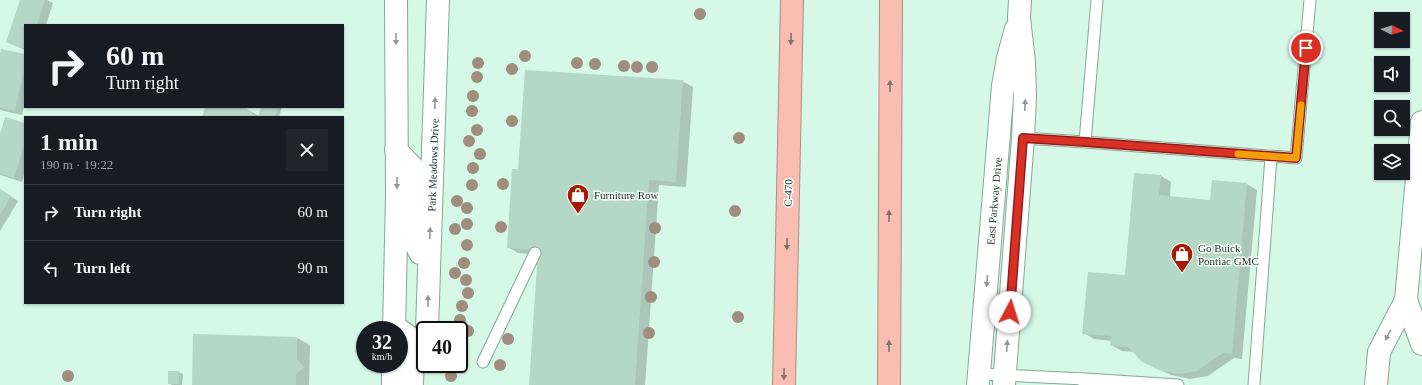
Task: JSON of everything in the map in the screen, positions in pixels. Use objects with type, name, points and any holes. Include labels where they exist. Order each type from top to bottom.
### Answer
[{"type":"highway","name":"C-470","points":[[784,385],[792,0]]},
{"type":"highway","points":[[889,385],[890,0]]},
{"type":"main road","points":[[394,321],[396,0]]},
{"type":"main road","name":"Park Meadows Drive","points":[[428,321],[438,0]]},
{"type":"main road","name":"East Parkway Drive","points":[[1005,380],[1023,138],[1025,76],[1019,9]]},
{"type":"main road","name":"East Parkway Drive","points":[[979,380],[1003,86],[1019,9]]},
{"type":"main road","points":[[1376,385],[1379,352],[1406,300],[1422,122]]},
{"type":"main road","points":[[396,150],[416,171],[415,242],[429,272]]},
{"type":"main road","points":[[1406,300],[1422,344]]},
{"type":"main road","points":[[408,337],[413,340],[412,385]]},
{"type":"main road","points":[[393,373],[393,385]]},
{"type":"main road","points":[[426,385],[427,373]]},
{"type":"lane","points":[[1085,142],[1097,0]]},
{"type":"lane","points":[[1023,138],[1296,158],[1310,0]]},
{"type":"lane","points":[[1254,385],[1271,157]]},
{"type":"lane","points":[[483,362],[535,253]]},
{"type":"lane","points":[[979,380],[1178,385]]},
{"type":"building","points":[[20,0],[45,0],[37,24],[24,24],[24,49],[6,42]]},
{"type":"building","points":[[1,49],[24,54],[24,70],[15,111],[0,108]]},
{"type":"building","name":"Furniture Row","points":[[525,70],[683,80],[676,182],[649,180],[635,385],[529,385],[538,250],[507,248],[512,169],[518,169]]},
{"type":"building","points":[[205,108],[246,108],[255,116],[202,116]]},
{"type":"building","points":[[261,108],[278,108],[275,116],[258,116]]},
{"type":"building","points":[[5,117],[24,123],[24,144],[14,178],[0,174],[0,134]]},
{"type":"building","name":"Go Buick Pontiac GMC","points":[[1134,173],[1161,175],[1159,195],[1210,200],[1212,180],[1247,183],[1232,354],[1223,353],[1197,371],[1179,374],[1159,370],[1142,362],[1128,347],[1110,346],[1111,336],[1082,334],[1088,272],[1125,275]]},
{"type":"building","points":[[0,189],[11,196],[0,215]]},
{"type":"building","points":[[193,334],[297,337],[297,359],[304,367],[296,374],[296,385],[192,385]]},
{"type":"building","points":[[168,371],[179,371],[179,384],[168,384]]},
{"type":"slow traffic","points":[[1238,154],[1296,158],[1301,105]]},
{"type":"place","name":"Furniture Row","points":[[578,214]]},
{"type":"place","name":"Go Buick Pontiac GMC","points":[[1182,274]]},
{"type":"route","points":[[1010,312],[1023,138],[1296,158],[1306,48]]}]
